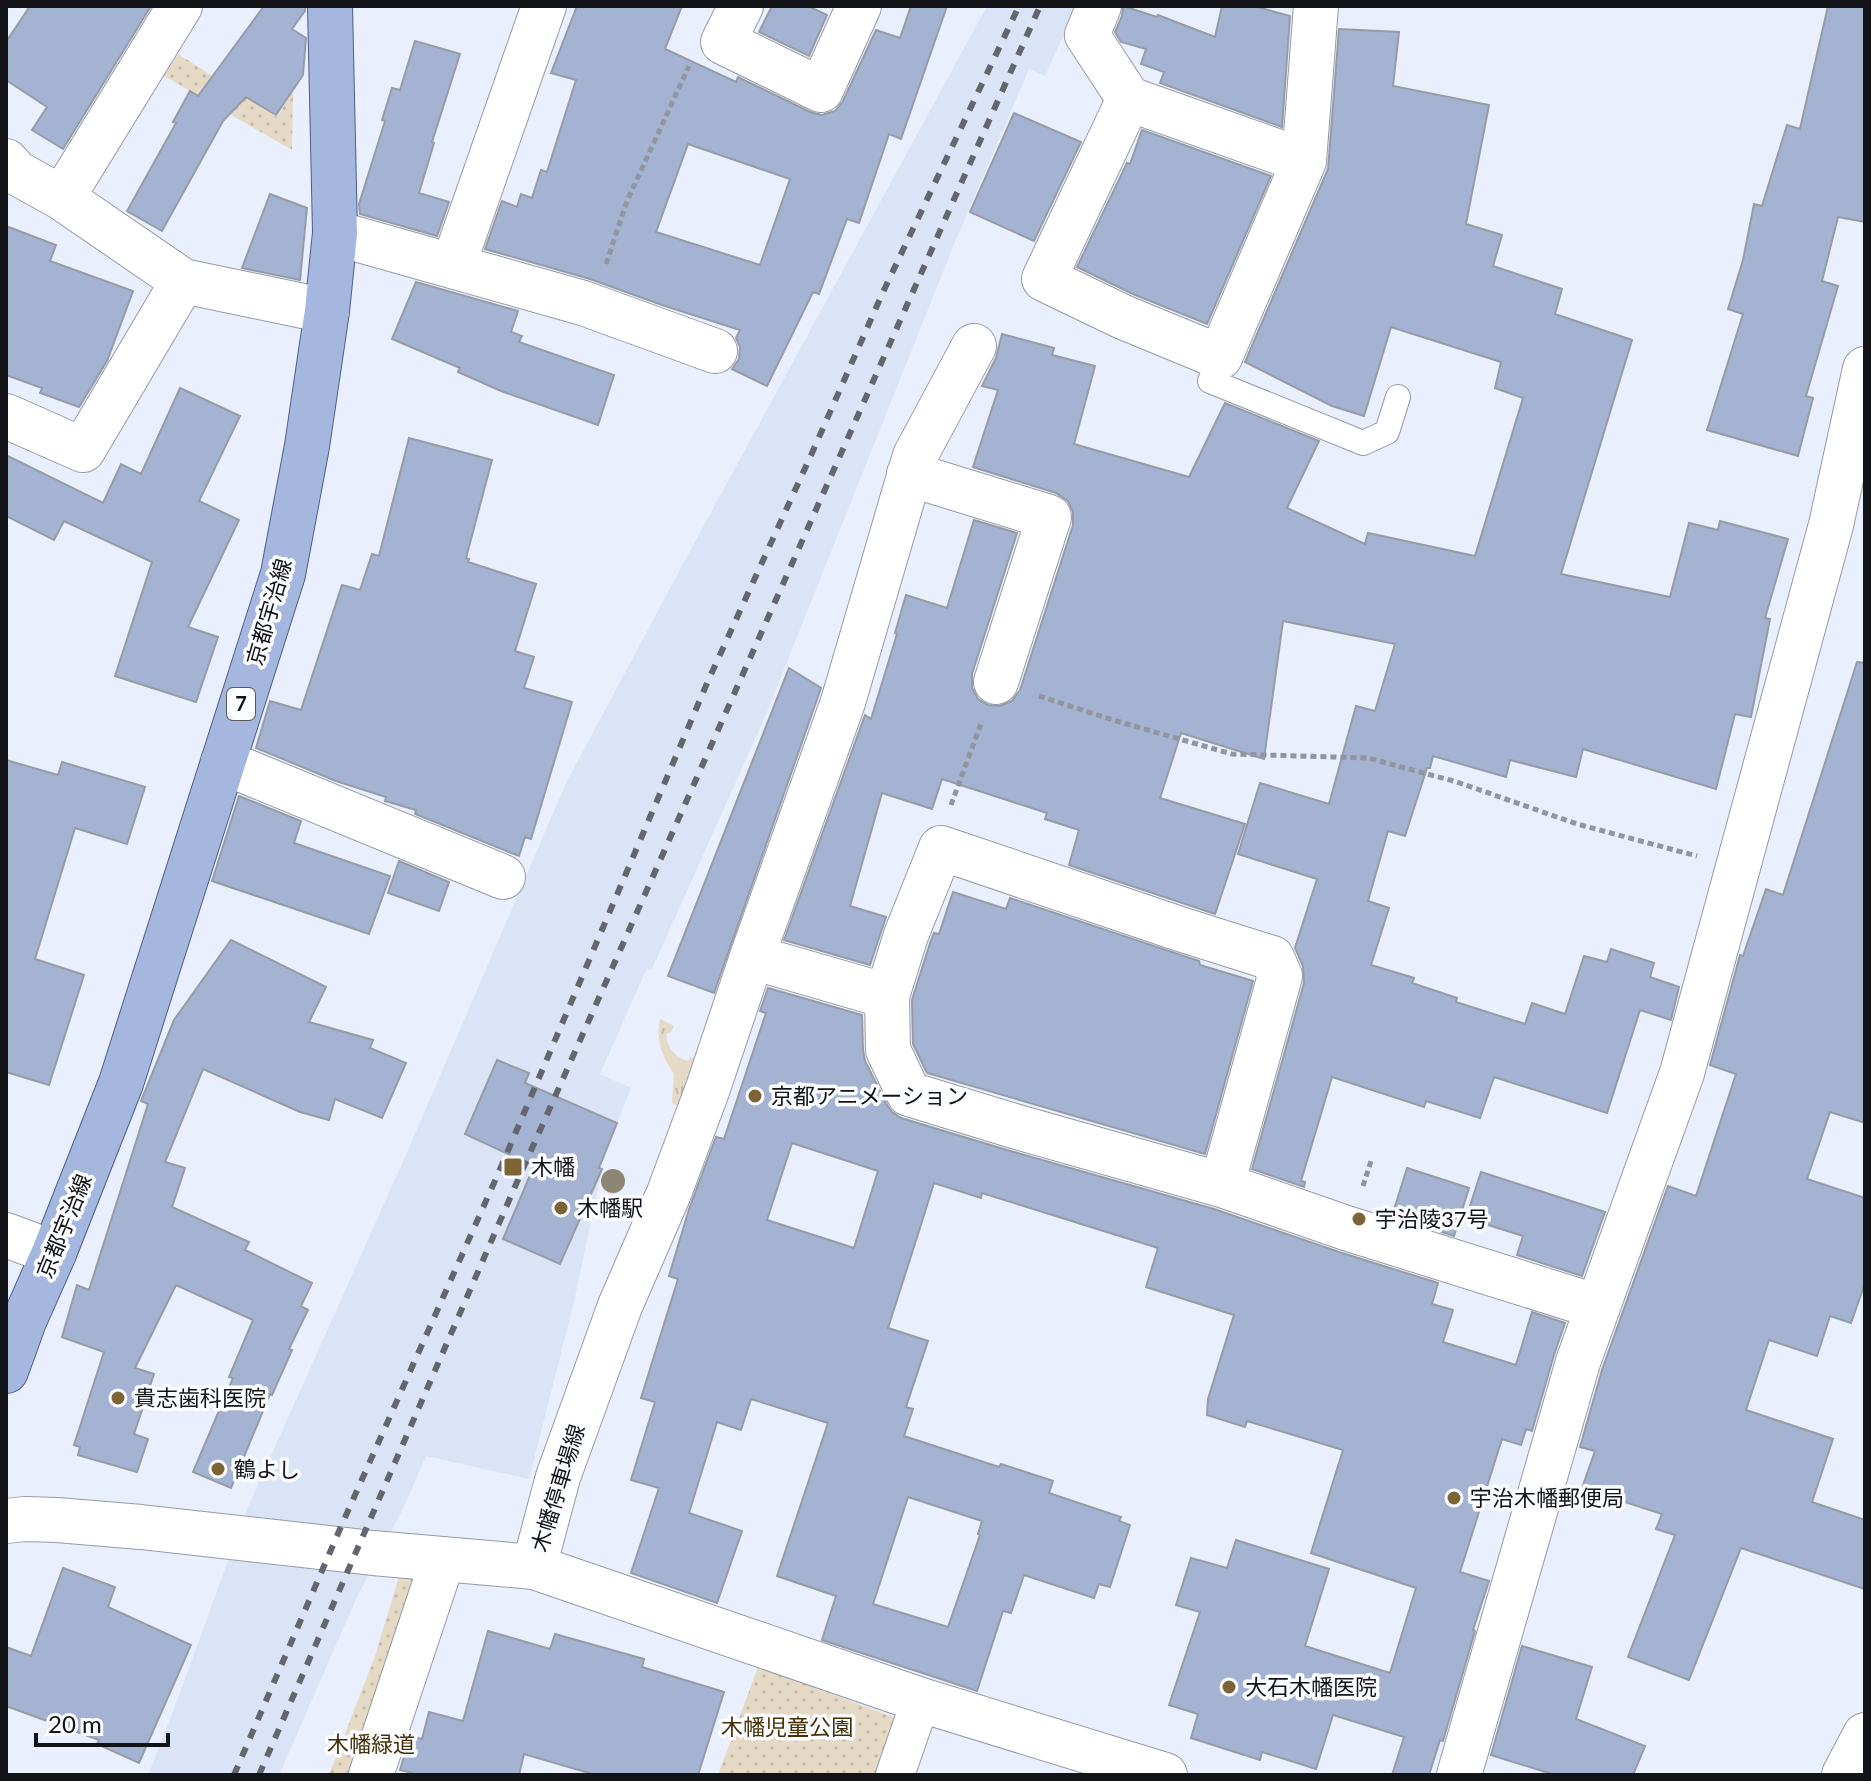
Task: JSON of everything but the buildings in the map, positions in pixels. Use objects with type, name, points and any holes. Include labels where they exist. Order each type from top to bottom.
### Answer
[{"type":"main road","name":"京都宇治線","points":[[6,1371],[121,1083],[283,574],[307,446],[335,233],[330,6]]},
{"type":"street","points":[[62,198],[180,6]]},
{"type":"street","points":[[453,266],[544,6]]},
{"type":"street","points":[[732,24],[821,90],[859,6]]},
{"type":"street","points":[[1099,6],[1087,35],[1129,99],[1304,161]]},
{"type":"street","points":[[1129,99],[1044,279],[1123,317],[1220,357],[1304,161],[1316,6]]},
{"type":"street","points":[[6,161],[17,173],[62,198],[183,281],[327,311]]},
{"type":"street","points":[[335,233],[592,306],[715,351]]},
{"type":"street","points":[[6,416],[83,450],[183,281]]},
{"type":"street","name":"木幡停車場線","points":[[6,1521],[57,1520],[141,1527],[534,1567],[568,1449],[620,1306],[669,1193],[708,1088],[843,702],[915,456],[974,346]]},
{"type":"street","points":[[1459,1775],[1578,1362],[1682,1073],[1831,525],[1865,369]]},
{"type":"street","points":[[909,474],[1049,517],[996,682]]},
{"type":"street","points":[[223,762],[503,877]]},
{"type":"street","points":[[1222,1185],[1280,976],[1272,958],[941,848],[906,935],[887,996],[888,1050],[909,1094],[1222,1185],[1346,1228],[1598,1307]]},
{"type":"street","points":[[752,957],[887,996]]},
{"type":"street","points":[[6,1235],[54,1253]]},
{"type":"street","points":[[371,1775],[443,1559]]},
{"type":"street","points":[[534,1567],[921,1700],[1165,1775]]},
{"type":"street","points":[[895,1775],[921,1700]]},
{"type":"street","points":[[1844,1775],[1865,1735]]},
{"type":"lane","points":[[1220,357],[1210,381],[1363,443],[1387,432],[1398,397]]},
{"type":"path","points":[[592,306],[627,201],[689,65],[732,24]]},
{"type":"path","points":[[941,848],[941,831],[996,682],[1232,754],[1368,758],[1457,782],[1577,824],[1715,861],[1738,862]]},
{"type":"shaded area","points":[[987,6],[1077,6],[1045,76],[1029,69],[955,242],[765,717],[652,969],[647,968],[600,1074],[631,1088],[599,1168],[602,1169],[574,1302],[529,1479],[426,1456],[404,1507],[357,1597],[279,1775],[148,1775],[247,1509],[405,1157],[567,781]]},
{"type":"green space","points":[[178,54],[277,117],[293,91],[292,150],[164,76]]},
{"type":"green space","points":[[660,1019],[674,1026],[666,1034],[672,1051],[688,1061],[690,1057],[697,1059],[682,1108],[672,1103],[674,1074],[661,1048]]},
{"type":"green space","name":"木幡緑道","points":[[401,1570],[453,1580],[391,1775],[329,1775],[375,1656]]},
{"type":"green space","name":"木幡児童公園","points":[[758,1667],[907,1722],[888,1775],[718,1775]]},
{"type":"railway","points":[[234,1775],[498,1174],[708,681],[883,292],[1019,6]]},
{"type":"railway","points":[[259,1775],[517,1182],[1040,6]]},
{"type":"place","name":"京都アニメーション","points":[[755,1096]]},
{"type":"place","name":"木幡","points":[[513,1167]]},
{"type":"place","name":"木幡駅","points":[[561,1208]]},
{"type":"place","name":"宇治陵37号","points":[[1359,1219]]},
{"type":"place","name":"貴志歯科医院","points":[[118,1398]]},
{"type":"place","name":"鶴よし","points":[[218,1469]]},
{"type":"place","name":"宇治木幡郵便局","points":[[1454,1498]]},
{"type":"place","name":"大石木幡医院","points":[[1229,1687]]}]
